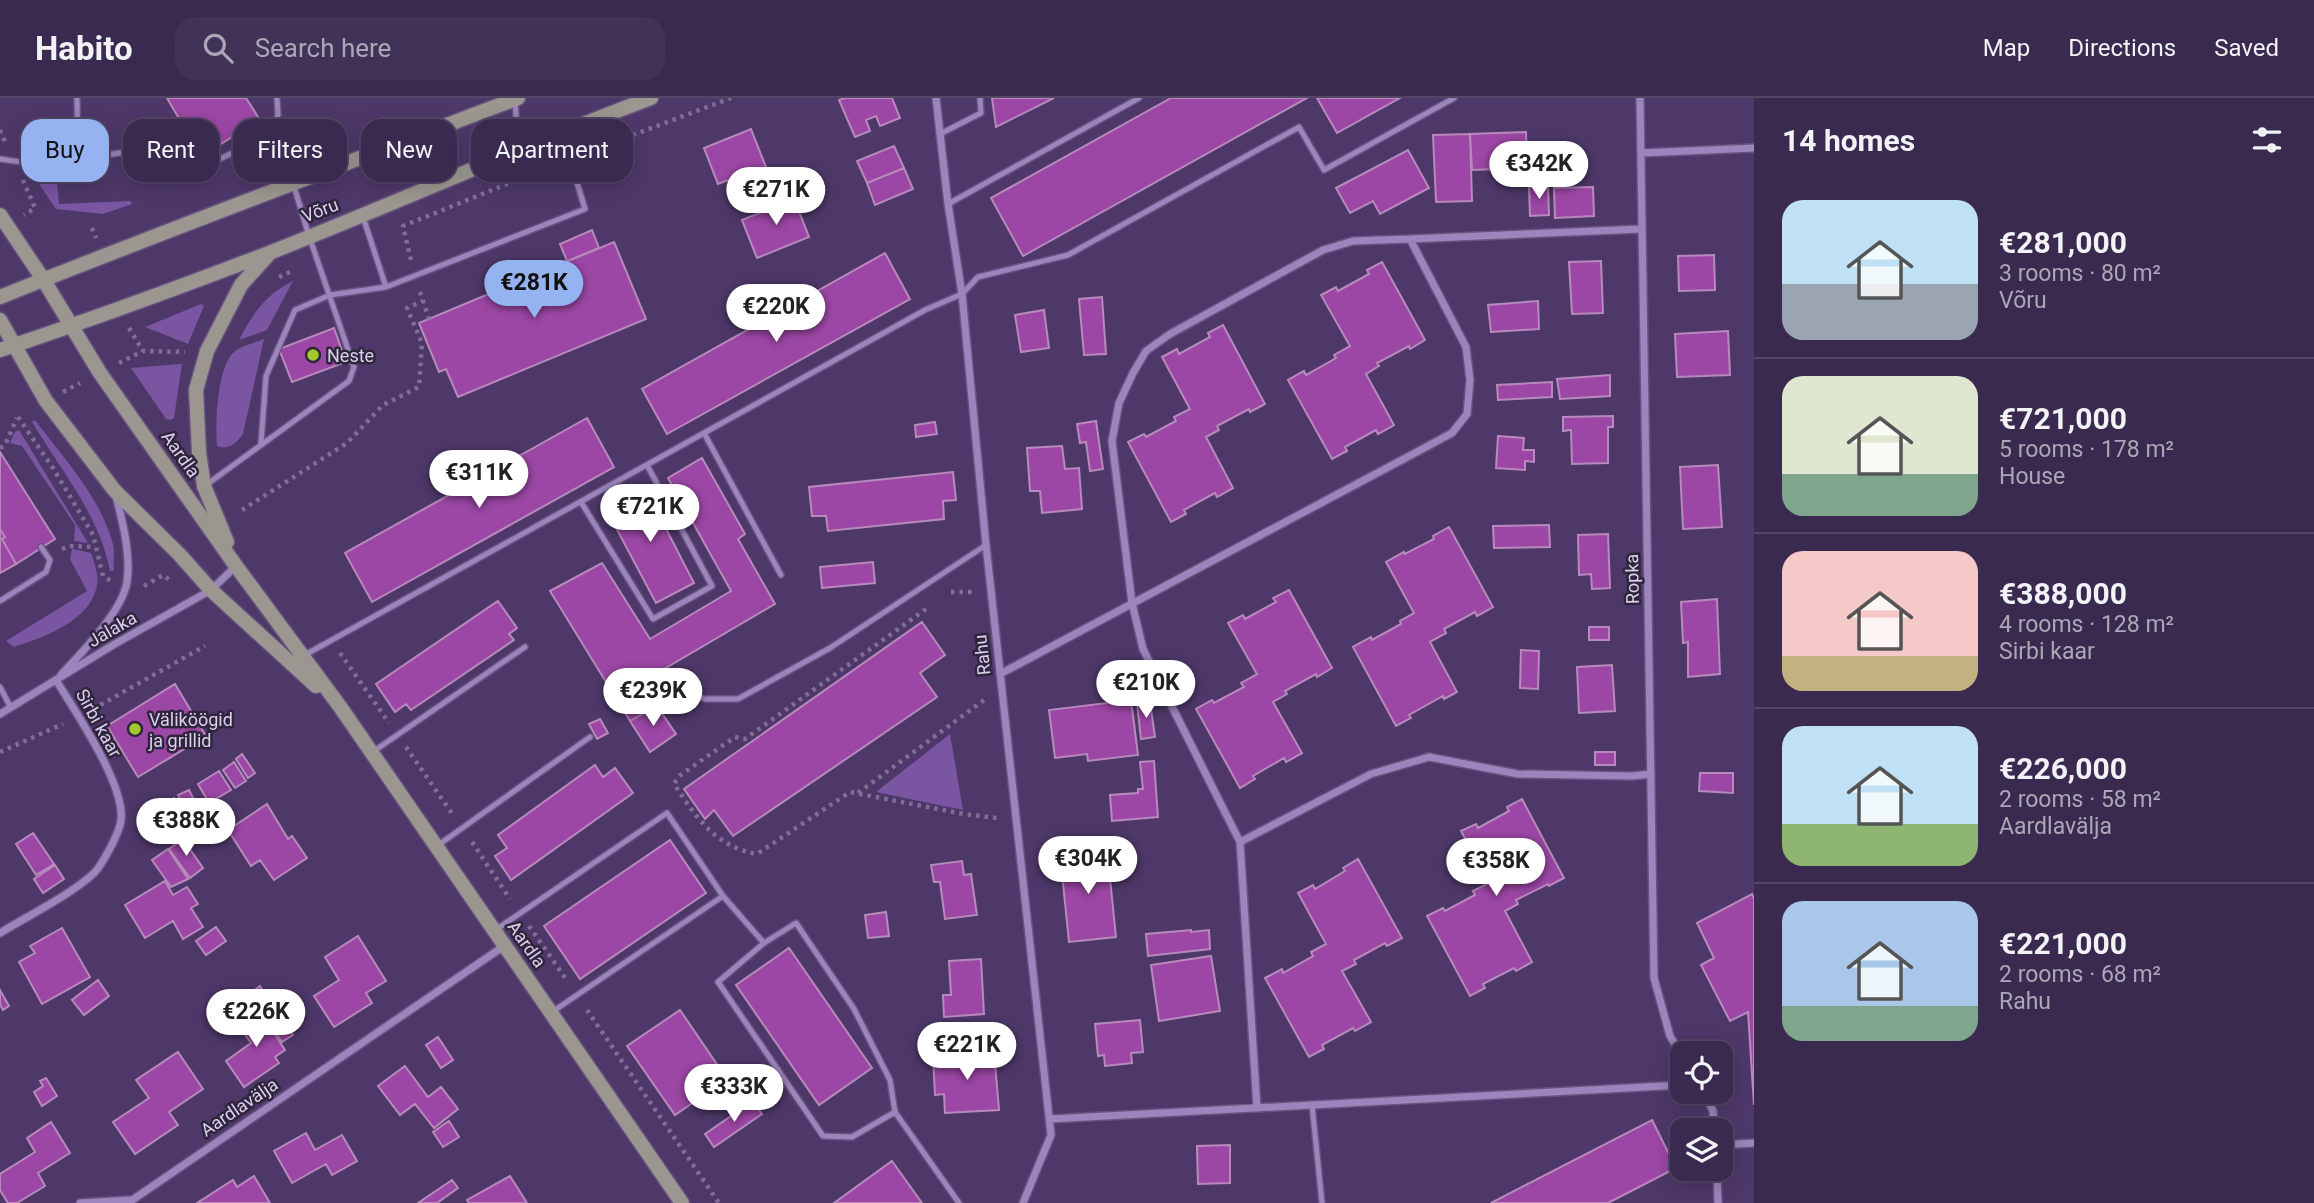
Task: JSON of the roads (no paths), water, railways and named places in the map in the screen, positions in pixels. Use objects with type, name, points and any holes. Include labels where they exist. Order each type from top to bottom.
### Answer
[{"type":"street","name":"Võru","points":[[0,296],[516,98]]},
{"type":"street","name":"Võru","points":[[594,119],[651,98]]},
{"type":"street","name":"Rahu","points":[[936,98],[962,294],[986,545],[1050,1119],[1051,1135],[1023,1203]]},
{"type":"street","name":"Ropka","points":[[1640,98],[1654,978],[1673,1041]]},
{"type":"street","points":[[1640,153],[1754,148]]},
{"type":"street","name":"Võru","points":[[7,347],[72,326],[271,252],[471,168]]},
{"type":"street","name":"Aardla","points":[[0,215],[43,279],[100,373],[236,566],[341,708],[682,1203]]},
{"type":"street","points":[[1257,1108],[1240,842],[1143,649],[1132,603],[1112,441],[1119,403],[1146,352],[1170,334],[1323,250],[1353,241],[1641,229]]},
{"type":"street","points":[[1000,674],[1452,433],[1467,414],[1470,380],[1466,347],[1410,239]]},
{"type":"street","points":[[236,566],[204,486],[199,453],[196,390],[207,351],[241,285],[271,252]]},
{"type":"street","name":"Aardla","points":[[0,320],[7,347],[115,491],[180,554],[211,590],[341,708]]},
{"type":"street","points":[[56,680],[107,624],[127,584],[127,550],[115,491]]},
{"type":"street","name":"Jalaka","points":[[0,714],[211,590],[236,566]]},
{"type":"street","name":"Sirbi kaar","points":[[0,933],[78,886],[96,871],[121,820],[115,786],[79,717],[56,680]]},
{"type":"street","points":[[1240,842],[1371,774],[1429,757],[1518,774],[1651,774]]},
{"type":"street","name":"Aardlavälja","points":[[80,1203],[129,1202],[505,946]]},
{"type":"street","points":[[1050,1119],[1670,1086]]},
{"type":"street","points":[[1733,1144],[1754,1143]]},
{"type":"street","points":[[1717,1181],[1718,1203]]},
{"type":"lane","points":[[77,98],[77,119]]},
{"type":"lane","points":[[219,160],[270,134],[278,115],[277,98]]},
{"type":"lane","points":[[516,98],[517,119]]},
{"type":"lane","points":[[940,134],[981,113],[980,98]]},
{"type":"lane","points":[[948,204],[1139,98]]},
{"type":"lane","points":[[303,656],[925,310],[962,294],[978,276],[1068,255],[1299,127],[1324,170],[1454,98]]},
{"type":"lane","points":[[0,159],[21,162]]},
{"type":"lane","points":[[261,443],[266,376],[295,310],[330,295],[386,287],[584,209],[576,182]]},
{"type":"lane","points":[[204,486],[349,381],[354,367],[293,183]]},
{"type":"lane","points":[[362,215],[386,287]]},
{"type":"lane","points":[[704,433],[782,575]]},
{"type":"lane","points":[[581,502],[653,619],[712,586],[647,465]]},
{"type":"lane","points":[[666,695],[676,689],[705,699],[738,699],[830,648],[986,545]]},
{"type":"lane","points":[[0,601],[47,572],[50,560],[41,547]]},
{"type":"lane","points":[[372,753],[525,647]]},
{"type":"lane","points":[[0,687],[11,708]]},
{"type":"lane","points":[[436,846],[590,737]]},
{"type":"lane","points":[[494,930],[667,813],[723,896],[764,943]]},
{"type":"lane","points":[[551,1012],[723,896]]},
{"type":"lane","points":[[895,1112],[852,1137],[823,1136],[718,982],[764,943],[796,923],[854,1009],[890,1080],[895,1112],[960,1203]]},
{"type":"lane","points":[[1312,1105],[1322,1203]]},
{"type":"place","name":"Neste","points":[[313,355]]},
{"type":"place","name":"Väliköögid ja grillid","points":[[135,729]]}]
